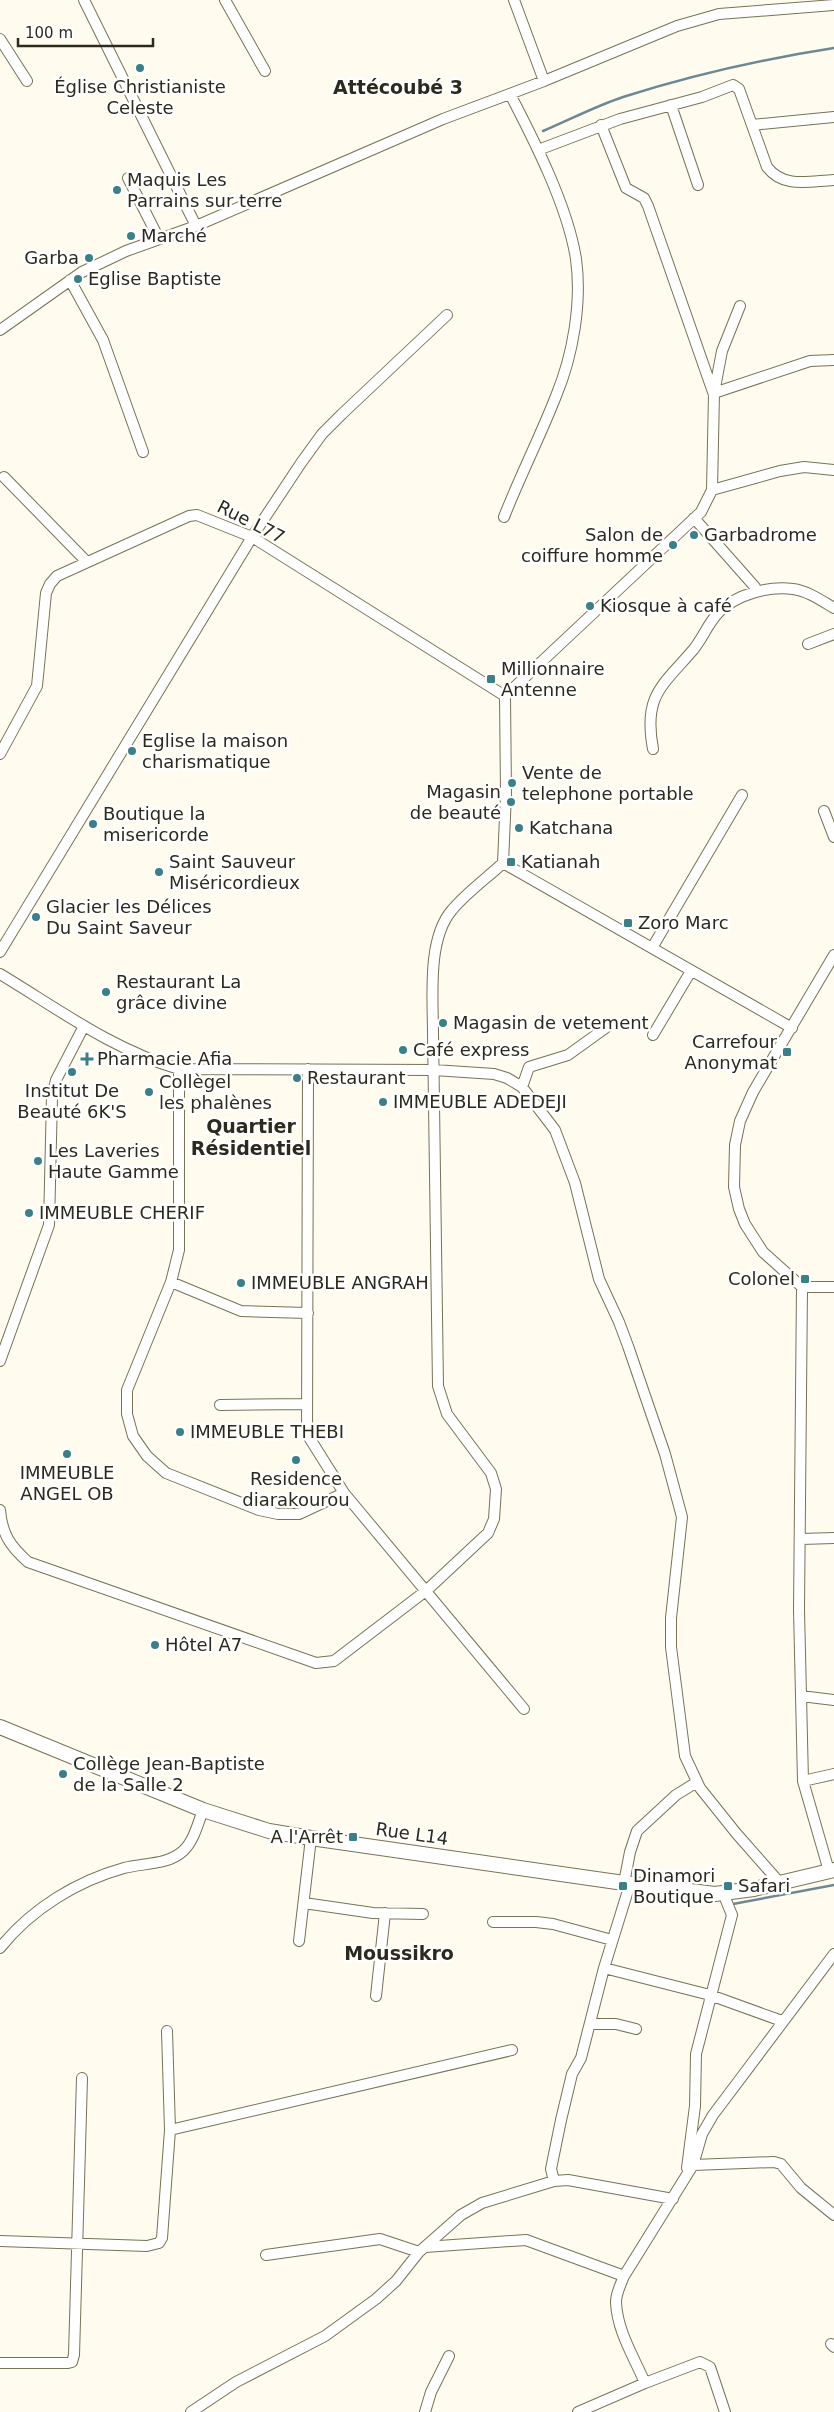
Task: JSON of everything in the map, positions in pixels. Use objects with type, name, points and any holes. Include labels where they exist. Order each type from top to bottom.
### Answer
[{"type":"street","points":[[84,0],[196,226]]},
{"type":"street","points":[[225,0],[265,70]]},
{"type":"street","points":[[514,0],[544,81]]},
{"type":"street","points":[[0,330],[70,280],[126,251],[196,226],[443,119],[544,81],[677,26],[719,14],[834,5]]},
{"type":"street","points":[[0,39],[27,81]]},
{"type":"street","points":[[538,150],[601,125],[647,110],[702,98],[733,85],[739,89],[767,167],[774,175],[784,181],[834,180]]},
{"type":"street","points":[[504,518],[524,466],[557,396],[576,326],[576,259],[565,218],[538,150],[510,94]]},
{"type":"street","points":[[670,105],[698,185]]},
{"type":"street","points":[[752,125],[834,118]]},
{"type":"street","points":[[601,125],[626,188],[644,198],[648,206],[714,393]]},
{"type":"street","points":[[128,178],[159,239]]},
{"type":"street","points":[[70,280],[103,340],[143,452]]},
{"type":"street","points":[[0,1510],[2,1526],[7,1540],[28,1562],[316,1663],[334,1661],[427,1590],[488,1534],[496,1505],[496,1489],[491,1473],[447,1414],[438,1386],[433,974],[438,936],[444,921],[452,909],[503,863],[506,794],[505,696],[694,518],[708,502],[712,490],[714,393],[722,350],[740,306]]},
{"type":"street","points":[[0,952],[252,537],[322,434],[447,315]]},
{"type":"street","points":[[714,393],[810,361],[834,360]]},
{"type":"street","points":[[712,490],[780,470],[804,467],[834,470]]},
{"type":"street","points":[[4,477],[86,561]]},
{"type":"street","name":"Rue L77","points":[[1,751],[37,686],[46,592],[50,584],[57,576],[86,561],[188,516],[197,515],[252,537],[505,696]]},
{"type":"street","points":[[694,518],[755,587],[754,591]]},
{"type":"street","points":[[653,749],[650,732],[651,709],[661,687],[701,639],[718,613],[732,602],[754,591],[793,589],[816,597],[834,608]]},
{"type":"street","points":[[808,644],[834,634]]},
{"type":"street","points":[[652,948],[742,795]]},
{"type":"street","points":[[824,811],[834,837]]},
{"type":"street","points":[[503,863],[792,1028]]},
{"type":"street","points":[[834,955],[753,1092],[740,1121],[733,1169],[738,1209],[763,1252],[802,1287],[834,1287]]},
{"type":"street","points":[[653,1034],[691,971]]},
{"type":"street","points":[[0,974],[84,1026],[147,1060],[178,1070],[434,1070],[494,1074],[507,1078],[522,1087],[556,1130],[566,1154],[599,1280],[619,1322],[665,1454],[680,1509],[682,1529],[672,1608],[671,1647],[685,1756],[697,1782],[736,1833],[780,1883]]},
{"type":"street","points":[[522,1087],[529,1067],[568,1055],[611,1024]]},
{"type":"street","points":[[0,1361],[48,1230],[52,1098],[56,1080],[84,1026]]},
{"type":"street","points":[[178,1070],[180,1238],[171,1282],[127,1390],[127,1414],[133,1436],[147,1456],[166,1473],[259,1510],[299,1514],[344,1493]]},
{"type":"street","points":[[308,1070],[306,1404],[308,1434],[344,1493],[427,1590],[524,1709]]},
{"type":"street","points":[[171,1282],[241,1311],[308,1313]]},
{"type":"street","points":[[802,1287],[799,1610],[803,1781],[832,1871]]},
{"type":"street","points":[[220,1405],[306,1404]]},
{"type":"street","points":[[801,1539],[834,1538]]},
{"type":"street","points":[[801,1696],[834,1700]]},
{"type":"street","name":"Rue L14","points":[[0,1727],[203,1810],[268,1831],[627,1884],[723,1893],[832,1871]]},
{"type":"street","points":[[803,1781],[834,1774]]},
{"type":"street","points":[[554,2181],[551,2169],[561,2120],[572,2074],[581,2058],[627,1884],[630,1852],[637,1831],[676,1795],[697,1782]]},
{"type":"street","points":[[0,1948],[15,1932],[66,1892],[90,1880],[126,1868],[160,1862],[182,1852],[191,1839],[203,1810]]},
{"type":"street","points":[[299,1941],[311,1838]]},
{"type":"street","points":[[686,2175],[695,2106],[696,2054],[732,1915],[723,1893]]},
{"type":"street","points":[[304,1903],[385,1913],[422,1914]]},
{"type":"street","points":[[376,1996],[385,1913]]},
{"type":"street","points":[[492,1922],[553,1924],[612,1940]]},
{"type":"street","points":[[645,2383],[622,2332],[616,2302],[624,2276],[693,2165],[702,2134],[713,2115],[725,2102],[782,2021],[834,1954]]},
{"type":"street","points":[[604,1968],[710,1995],[782,2021]]},
{"type":"street","points":[[590,2024],[616,2024],[636,2029]]},
{"type":"street","points":[[0,2241],[76,2242],[148,2246],[159,2243],[162,2238],[170,2130],[167,2032]]},
{"type":"street","points":[[170,2130],[512,2050]]},
{"type":"street","points":[[0,2363],[72,2362],[74,2355],[82,2078]]},
{"type":"street","points":[[693,2165],[774,2162],[781,2164],[801,2188],[834,2216]]},
{"type":"street","points":[[191,2412],[236,2382],[325,2336],[376,2299],[396,2281],[422,2249],[461,2215],[482,2203],[554,2181],[568,2180],[673,2199]]},
{"type":"street","points":[[266,2255],[380,2239],[422,2249],[526,2240],[624,2276]]},
{"type":"street","points":[[425,2412],[431,2392],[449,2356]]},
{"type":"street","points":[[578,2412],[700,2362],[710,2367],[723,2412]]},
{"type":"waterway","points":[[543,131],[623,97],[649,89],[728,68],[834,48]]},
{"type":"waterway","points":[[733,1904],[834,1885]]},
{"type":"place","name":"Église Christianiste Celeste","points":[[140,68]]},
{"type":"place","name":"Maquis Les Parrains sur terre","points":[[117,190]]},
{"type":"place","name":"Marché","points":[[131,236]]},
{"type":"place","name":"Garba","points":[[89,258]]},
{"type":"place","name":"Eglise Baptiste","points":[[78,279]]},
{"type":"place","name":"Garbadrome","points":[[694,535]]},
{"type":"place","name":"Salon de coiffure homme","points":[[673,545]]},
{"type":"place","name":"Kiosque à café","points":[[590,606]]},
{"type":"place","name":"Millionnaire Antenne","points":[[491,679]]},
{"type":"place","name":"Eglise la maison charismatique","points":[[132,751]]},
{"type":"place","name":"Vente de telephone portable","points":[[512,783]]},
{"type":"place","name":"Magasin de beauté","points":[[511,802]]},
{"type":"place","name":"Boutique la misericorde","points":[[93,824]]},
{"type":"place","name":"Katchana","points":[[519,828]]},
{"type":"place","name":"Katianah","points":[[511,862]]},
{"type":"place","name":"Saint Sauveur Miséricordieux","points":[[159,872]]},
{"type":"place","name":"Glacier les Délices Du Saint Saveur","points":[[36,917]]},
{"type":"place","name":"Zoro Marc","points":[[628,923]]},
{"type":"place","name":"Restaurant La grâce divine","points":[[106,992]]},
{"type":"place","name":"Magasin de vetement","points":[[443,1023]]},
{"type":"place","name":"Café express","points":[[403,1050]]},
{"type":"place","name":"Carrefour Anonymat","points":[[787,1052]]},
{"type":"place","name":"Pharmacie Afia","points":[[87,1059]]},
{"type":"place","name":"Institut De Beauté 6K'S","points":[[72,1072]]},
{"type":"place","name":"Restaurant","points":[[297,1078]]},
{"type":"place","name":"Collègel les phalènes","points":[[149,1092]]},
{"type":"place","name":"IMMEUBLE ADEDEJI","points":[[383,1102]]},
{"type":"place","name":"Les Laveries Haute Gamme","points":[[38,1161]]},
{"type":"place","name":"IMMEUBLE CHERIF","points":[[29,1213]]},
{"type":"place","name":"Colonel","points":[[805,1279]]},
{"type":"place","name":"IMMEUBLE ANGRAH","points":[[241,1283]]},
{"type":"place","name":"IMMEUBLE THEBI","points":[[180,1432]]},
{"type":"place","name":"IMMEUBLE ANGEL OB","points":[[67,1454]]},
{"type":"place","name":"Residence diarakourou","points":[[296,1460]]},
{"type":"place","name":"Hôtel A7","points":[[155,1645]]},
{"type":"place","name":"Collège Jean-Baptiste de la Salle 2","points":[[63,1774]]},
{"type":"place","name":"A l'Arrêt","points":[[353,1837]]},
{"type":"place","name":"Dinamori Boutique","points":[[623,1886]]},
{"type":"place","name":"Safari","points":[[728,1886]]},
{"type":"district","name":"Attécoubé 3","points":[[398,87]]},
{"type":"district","name":"Quartier Résidentiel","points":[[251,1137]]},
{"type":"district","name":"Moussikro","points":[[399,1953]]}]
